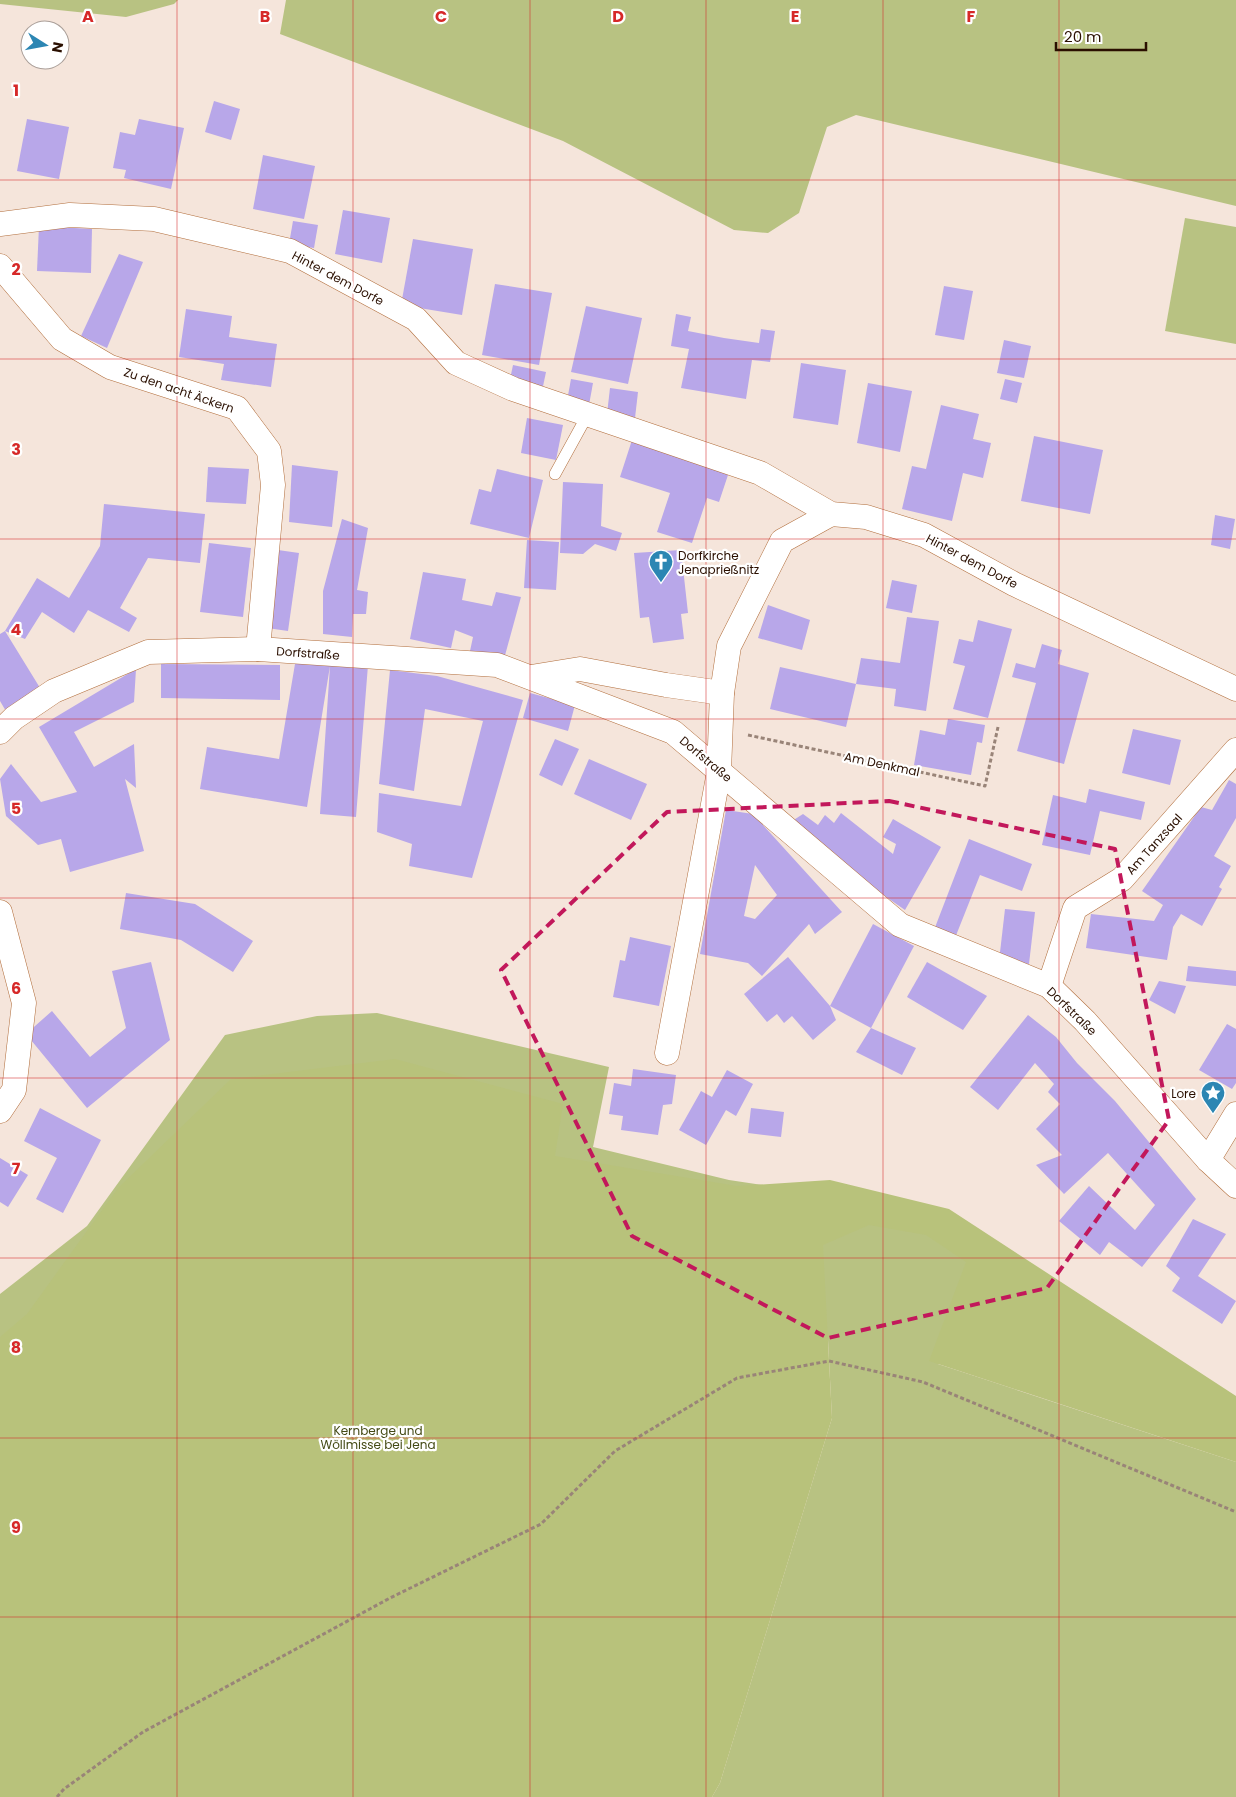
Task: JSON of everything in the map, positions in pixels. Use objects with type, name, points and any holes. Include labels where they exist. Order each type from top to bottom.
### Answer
[{"type":"street","name":"Hinter dem Dorfe","points":[[0,224],[70,215],[154,219],[290,251],[416,319],[456,363],[513,389],[760,473],[830,514],[866,517],[924,535],[1014,584],[1236,689]]},
{"type":"street","name":"Zu den acht Äckern","points":[[0,266],[62,339],[110,367],[237,408],[269,451],[273,485],[258,649]]},
{"type":"street","points":[[667,1053],[719,772],[722,693],[729,646],[782,541],[830,514]]},
{"type":"street","name":"Dorfstraße","points":[[0,732],[14,718],[54,692],[148,652],[258,649],[497,665],[673,732],[900,925],[1049,986],[1085,1021],[1208,1160],[1236,1186]]},
{"type":"street","points":[[529,677],[580,669],[722,693]]},
{"type":"street","name":"Am Tanzsaal","points":[[1049,986],[1074,908],[1122,879],[1236,750]]},
{"type":"street","points":[[0,912],[24,1004],[14,1090],[0,1111]]},
{"type":"street","points":[[1208,1160],[1236,1114]]},
{"type":"lane","points":[[555,474],[588,414]]},
{"type":"path","name":"Am Denkmal","points":[[721,730],[985,786],[998,727]]},
{"type":"path","points":[[57,1797],[143,1732],[390,1598],[541,1524],[615,1451],[737,1378],[829,1361],[922,1382],[1236,1512]]},
{"type":"highlighted area","points":[[889,801],[1115,849],[1169,1120],[1047,1288],[828,1338],[632,1236],[501,970],[667,812]]},
{"type":"green space","points":[[0,0],[178,0],[174,4],[126,17],[0,4]]},
{"type":"green space","points":[[286,0],[1236,0],[1236,206],[856,115],[827,127],[799,213],[768,233],[734,230],[563,141],[280,34]]},
{"type":"green space","points":[[1185,218],[1236,227],[1236,344],[1165,331]]},
{"type":"green space","name":"Kernberge und Wöllmisse bei Jena","points":[[377,1013],[609,1067],[593,1147],[729,1180],[907,1207],[986,1255],[938,1364],[1236,1462],[1236,1797],[712,1797],[720,1783],[832,1418],[828,1340],[0,1797],[0,1294],[87,1226],[225,1035],[317,1016]]},
{"type":"green space","name":"Kernberge und Wöllmisse bei Jena","points":[[395,1059],[563,1104],[555,1156],[737,1186],[830,1180],[949,1209],[1236,1396],[1236,1462],[929,1361],[966,1262],[926,1235],[869,1225],[823,1245],[832,1418],[720,1783],[712,1797],[0,1797],[0,1337],[27,1314],[118,1188],[231,1079]]},
{"type":"building","points":[[214,101],[240,109],[231,140],[205,132]]},
{"type":"building","points":[[27,119],[69,127],[59,179],[17,171]]},
{"type":"building","points":[[139,119],[184,128],[171,189],[124,178],[126,170],[113,168],[120,132],[135,135]]},
{"type":"building","points":[[263,155],[315,166],[304,219],[253,209]]},
{"type":"building","points":[[343,210],[390,218],[382,263],[335,254]]},
{"type":"building","points":[[293,221],[318,225],[314,248],[289,244]]},
{"type":"building","points":[[39,226],[92,229],[91,273],[37,271]]},
{"type":"building","points":[[413,239],[473,249],[462,315],[401,305]]},
{"type":"building","points":[[119,254],[143,262],[107,348],[81,336]]},
{"type":"building","points":[[495,284],[552,293],[539,365],[482,355]]},
{"type":"building","points":[[944,286],[973,291],[964,340],[935,335]]},
{"type":"building","points":[[586,306],[642,318],[628,384],[571,372]]},
{"type":"building","points":[[186,309],[232,316],[229,337],[277,344],[271,387],[221,380],[224,364],[179,357]]},
{"type":"building","points":[[676,314],[691,317],[688,331],[724,338],[759,343],[761,329],[775,331],[770,362],[752,360],[746,399],[681,388],[689,349],[671,346]]},
{"type":"building","points":[[1004,340],[1031,346],[1024,378],[997,373]]},
{"type":"building","points":[[801,363],[846,370],[838,425],[793,418]]},
{"type":"building","points":[[513,365],[546,372],[542,391],[509,384]]},
{"type":"building","points":[[571,379],[593,383],[589,405],[567,401]]},
{"type":"building","points":[[1005,379],[1022,383],[1017,403],[1000,399]]},
{"type":"building","points":[[868,383],[912,391],[900,452],[857,443]]},
{"type":"building","points":[[610,388],[638,392],[635,418],[607,414]]},
{"type":"building","points":[[941,405],[979,414],[973,439],[991,443],[983,478],[963,473],[952,521],[902,509],[912,466],[926,469]]},
{"type":"building","points":[[527,418],[563,425],[556,460],[521,453]]},
{"type":"building","points":[[1034,436],[1103,450],[1090,514],[1021,501]]},
{"type":"building","points":[[632,440],[729,472],[719,502],[707,498],[692,543],[657,532],[670,493],[620,477]]},
{"type":"building","points":[[292,465],[338,471],[332,527],[289,522]]},
{"type":"building","points":[[208,467],[249,469],[246,504],[206,502]]},
{"type":"building","points":[[497,469],[543,480],[529,538],[470,524],[479,489],[491,492]]},
{"type":"building","points":[[563,482],[603,484],[601,526],[622,533],[616,551],[595,544],[583,554],[560,553]]},
{"type":"building","points":[[104,504],[205,514],[200,563],[148,558],[120,608],[137,618],[129,632],[88,610],[74,633],[42,612],[25,639],[5,631],[37,578],[69,598],[100,546]]},
{"type":"building","points":[[1215,515],[1235,519],[1230,549],[1211,545]]},
{"type":"building","points":[[342,519],[368,528],[357,590],[368,592],[366,614],[353,614],[352,637],[323,634],[323,591]]},
{"type":"building","points":[[527,540],[559,542],[556,590],[524,588]]},
{"type":"building","points":[[209,543],[251,548],[243,617],[200,612]]},
{"type":"building","points":[[278,550],[299,553],[288,631],[267,628]]},
{"type":"building","name":"Dorfkirche Jenaprießnitz","points":[[681,550],[688,613],[681,614],[684,639],[653,643],[649,617],[640,618],[634,553]]},
{"type":"building","points":[[423,572],[466,579],[462,600],[492,606],[496,592],[521,597],[504,659],[470,651],[473,637],[455,630],[451,648],[410,639]]},
{"type":"building","points":[[892,580],[917,585],[912,613],[886,608]]},
{"type":"building","points":[[768,605],[810,620],[802,650],[758,638]]},
{"type":"building","points":[[907,617],[939,621],[926,711],[894,706],[896,689],[856,684],[861,658],[900,663]]},
{"type":"building","points":[[978,620],[1012,629],[988,718],[953,709],[965,666],[953,663],[959,639],[973,642]]},
{"type":"building","points":[[5,631],[45,696],[10,718],[0,701],[0,634]]},
{"type":"building","points":[[1042,644],[1062,650],[1058,664],[1089,673],[1064,764],[1017,751],[1036,683],[1012,677],[1016,663],[1035,668]]},
{"type":"building","points":[[296,658],[368,665],[356,817],[320,814],[330,666],[307,807],[200,789],[207,747],[279,759]]},
{"type":"building","points":[[161,664],[280,665],[280,700],[161,698]]},
{"type":"building","points":[[780,667],[856,684],[846,727],[770,709]]},
{"type":"building","points":[[136,669],[134,702],[74,732],[94,767],[134,744],[136,788],[125,779],[144,851],[70,872],[61,839],[38,845],[6,816],[0,779],[11,764],[41,802],[77,792],[39,727]]},
{"type":"building","points":[[390,670],[437,676],[523,700],[472,878],[409,866],[412,844],[377,832],[379,793],[461,806],[483,721],[425,709],[414,791],[379,784]]},
{"type":"building","points":[[530,693],[575,705],[568,731],[523,718]]},
{"type":"building","points":[[948,719],[985,725],[982,743],[977,742],[971,775],[914,765],[920,730],[945,735]]},
{"type":"building","points":[[1133,729],[1181,740],[1170,785],[1122,773]]},
{"type":"building","points":[[555,739],[579,749],[562,786],[539,775]]},
{"type":"building","points":[[589,759],[647,784],[631,820],[574,794]]},
{"type":"building","points":[[1229,780],[1236,784],[1236,818],[1214,856],[1231,866],[1219,887],[1222,889],[1202,926],[1181,914],[1173,927],[1167,960],[1086,948],[1091,914],[1154,921],[1163,905],[1142,891],[1201,807],[1212,810]]},
{"type":"building","points":[[1089,789],[1145,802],[1141,820],[1100,811],[1090,855],[1042,845],[1053,795],[1086,803]]},
{"type":"building","points":[[726,810],[753,814],[842,912],[815,934],[809,924],[762,976],[748,963],[700,954]],"holes":[[[755,865],[777,895],[755,919],[744,916]]]},
{"type":"building","points":[[841,813],[893,854],[896,844],[883,837],[893,819],[941,847],[905,910],[869,885],[789,823],[803,814],[818,825],[825,815],[834,823]]},
{"type":"building","points":[[969,839],[1032,864],[1022,891],[980,875],[955,938],[934,930]]},
{"type":"building","points":[[126,893],[195,904],[253,941],[233,972],[181,940],[120,929]]},
{"type":"building","points":[[1005,909],[1035,912],[1029,964],[999,961]]},
{"type":"building","points":[[873,924],[914,946],[871,1028],[830,1006]]},
{"type":"building","points":[[630,937],[671,946],[659,1006],[613,997],[620,960],[625,961]]},
{"type":"building","points":[[788,957],[830,1006],[836,1020],[813,1040],[792,1016],[784,1023],[777,1014],[767,1022],[744,994]]},
{"type":"building","points":[[151,962],[170,1040],[87,1108],[26,1034],[52,1011],[90,1057],[126,1028],[112,971]]},
{"type":"building","points":[[927,962],[987,996],[963,1030],[907,997]]},
{"type":"building","points":[[1188,966],[1236,971],[1236,986],[1186,981]]},
{"type":"building","points":[[1159,981],[1186,986],[1175,1014],[1149,1000]]},
{"type":"building","points":[[1028,1015],[1056,1037],[1077,1063],[1115,1101],[1196,1199],[1142,1267],[1109,1242],[1100,1255],[1059,1221],[1089,1186],[1135,1230],[1155,1205],[1108,1153],[1064,1194],[1036,1165],[1062,1155],[1036,1129],[1060,1104],[1048,1092],[1054,1084],[1035,1063],[998,1110],[970,1087]]},
{"type":"building","points":[[1227,1024],[1236,1029],[1236,1083],[1232,1089],[1199,1070]]},
{"type":"building","points":[[871,1028],[916,1048],[902,1075],[856,1052]]},
{"type":"building","points":[[633,1069],[676,1075],[672,1104],[663,1105],[658,1135],[621,1130],[623,1116],[609,1114],[614,1083],[631,1086]]},
{"type":"building","points":[[727,1070],[753,1084],[736,1116],[726,1110],[706,1145],[679,1130],[701,1091],[712,1097]]},
{"type":"building","points":[[40,1108],[101,1140],[63,1213],[36,1199],[57,1158],[24,1141]]},
{"type":"building","points":[[751,1108],[784,1112],[781,1137],[748,1133]]},
{"type":"building","points":[[0,1158],[28,1175],[8,1207],[0,1202]]},
{"type":"building","points":[[1193,1219],[1226,1234],[1198,1276],[1236,1301],[1222,1324],[1172,1291],[1180,1278],[1166,1266]]},
{"type":"place","name":"Dorfkirche Jenaprießnitz","points":[[661,583]]},
{"type":"place","name":"Lore","points":[[1213,1114]]}]
